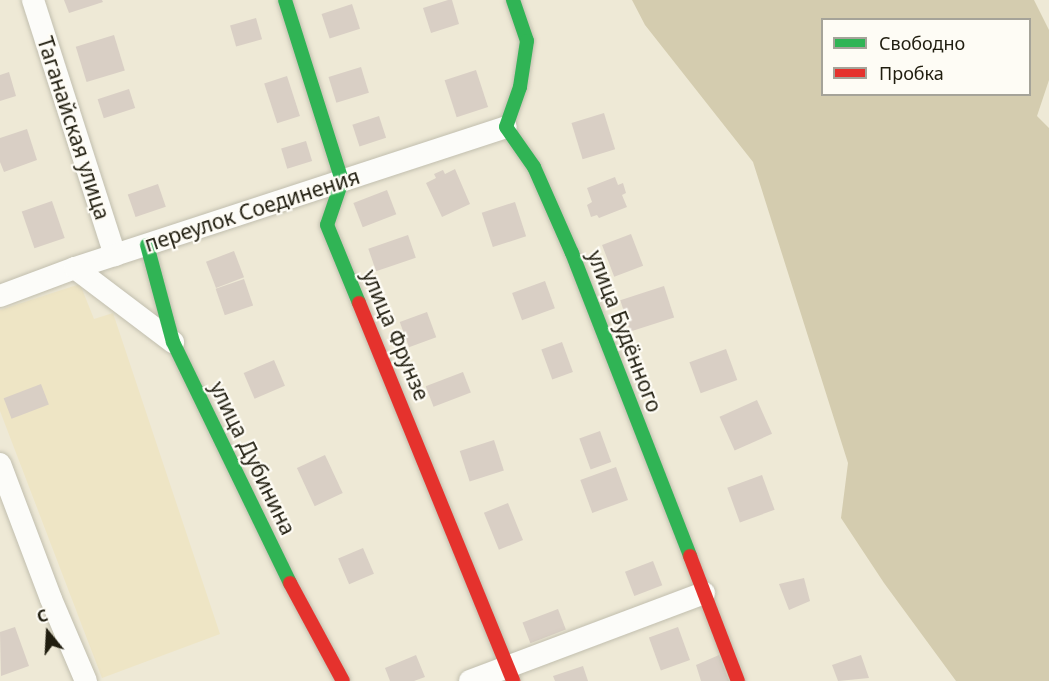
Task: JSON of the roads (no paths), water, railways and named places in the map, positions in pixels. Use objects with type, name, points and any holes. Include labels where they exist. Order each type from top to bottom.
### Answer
[{"type":"street","name":"Таганайская улица","points":[[33,0],[115,255]]},
{"type":"street","points":[[285,0],[342,181]]},
{"type":"street","points":[[506,127],[520,87],[527,41],[513,0]]},
{"type":"street","name":"переулок Соединения","points":[[0,296],[75,268],[506,127]]},
{"type":"street","name":"улица Будённого","points":[[506,127],[534,167],[572,253],[738,681]]},
{"type":"street","name":"улица Фрунзе","points":[[342,181],[327,225],[510,673]]},
{"type":"street","name":"улица Дубинина","points":[[147,245],[173,342],[286,576],[343,681]]},
{"type":"street","points":[[75,268],[173,342]]},
{"type":"street","points":[[0,464],[51,599],[86,681]]},
{"type":"street","points":[[470,681],[510,673],[704,593]]}]
